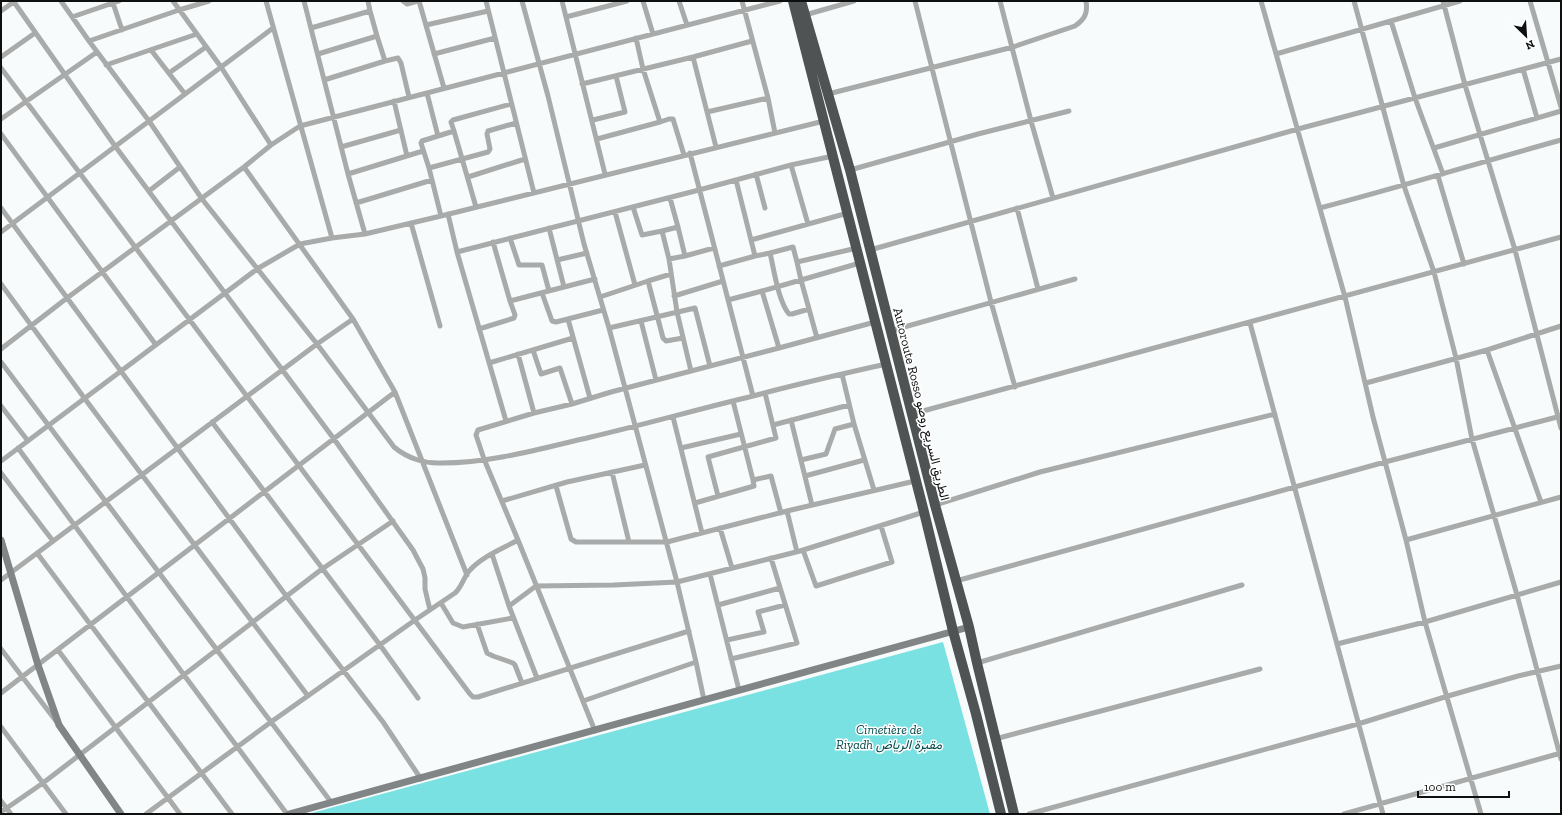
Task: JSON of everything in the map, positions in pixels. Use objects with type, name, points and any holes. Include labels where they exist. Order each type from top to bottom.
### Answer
[{"type":"highway","name":"Autoroute Rosso الطريق السريع روصو","points":[[792,1],[857,248],[924,512],[952,631],[976,714],[1001,814]]},
{"type":"highway","name":"Autoroute Rosso الطريق السريع روصو","points":[[801,1],[850,170],[935,505],[969,627],[976,664],[994,739],[1014,814]]},
{"type":"street","points":[[61,1],[149,121],[202,199],[317,344],[394,447],[400,452],[422,461],[440,464],[484,459],[538,449],[635,427],[733,401],[886,364]]},
{"type":"street","points":[[72,17],[105,3],[119,1]]},
{"type":"street","points":[[173,1],[221,67],[271,145]]},
{"type":"street","points":[[89,41],[210,1]]},
{"type":"street","points":[[266,1],[332,238]]},
{"type":"street","points":[[304,1],[333,117],[365,234]]},
{"type":"street","points":[[368,1],[385,61]]},
{"type":"street","points":[[403,1],[407,4],[419,1],[444,88]]},
{"type":"street","points":[[486,1],[534,193]]},
{"type":"street","points":[[522,1],[548,96],[578,220],[667,542],[704,700]]},
{"type":"street","points":[[562,1],[582,84],[593,120],[605,174]]},
{"type":"street","points":[[566,17],[627,1]]},
{"type":"street","points":[[643,1],[654,34]]},
{"type":"street","points":[[679,1],[687,25]]},
{"type":"street","points":[[742,1],[768,98],[775,133]]},
{"type":"street","points":[[1,349],[67,298],[202,199],[271,145],[300,126],[780,1]]},
{"type":"street","points":[[805,15],[854,1]]},
{"type":"street","points":[[915,1],[1014,387]]},
{"type":"street","points":[[1000,1],[1031,121],[1053,198]]},
{"type":"street","points":[[828,94],[1013,47],[1075,26],[1082,21],[1087,14],[1086,1]]},
{"type":"street","points":[[1261,1],[1345,297],[1425,622],[1448,696],[1481,814]]},
{"type":"street","points":[[1354,1],[1404,186],[1434,272],[1456,358],[1472,439],[1517,595],[1561,759]]},
{"type":"street","points":[[1276,54],[1391,21],[1444,3],[1460,1]]},
{"type":"street","points":[[1530,1],[1561,107]]},
{"type":"street","points":[[1,11],[14,2],[34,33],[115,146],[334,439],[413,550],[423,569],[425,589],[430,610]]},
{"type":"street","points":[[113,3],[122,30]]},
{"type":"street","points":[[1444,3],[1465,85],[1515,250],[1536,334],[1560,417],[1561,428]]},
{"type":"street","points":[[311,28],[370,11]]},
{"type":"street","points":[[426,25],[488,11]]},
{"type":"street","points":[[1391,21],[1415,98],[1434,148],[1464,264]]},
{"type":"street","points":[[1,232],[273,28]]},
{"type":"street","points":[[1,57],[34,33]]},
{"type":"street","points":[[106,64],[198,34]]},
{"type":"street","points":[[318,54],[377,36]]},
{"type":"street","points":[[434,54],[495,38]]},
{"type":"street","points":[[636,38],[643,69],[660,122]]},
{"type":"street","points":[[582,84],[752,41]]},
{"type":"street","points":[[169,73],[206,47]]},
{"type":"street","points":[[151,50],[185,94]]},
{"type":"street","points":[[1,119],[97,52]]},
{"type":"street","points":[[693,57],[716,147]]},
{"type":"street","points":[[324,80],[398,58],[400,60],[409,97]]},
{"type":"street","points":[[870,250],[1298,129],[1561,59]]},
{"type":"street","points":[[1,68],[473,697],[478,697],[689,631]]},
{"type":"street","points":[[1523,69],[1537,118]]},
{"type":"street","points":[[593,120],[626,112],[616,76]]},
{"type":"street","points":[[427,93],[438,136]]},
{"type":"street","points":[[707,112],[768,98]]},
{"type":"street","points":[[394,101],[407,156]]},
{"type":"street","points":[[476,207],[451,122],[453,120],[511,104]]},
{"type":"street","points":[[850,170],[1069,111]]},
{"type":"street","points":[[1434,148],[1480,136],[1561,111]]},
{"type":"street","points":[[597,139],[673,119],[684,155]]},
{"type":"street","points":[[1,462],[257,269],[300,244],[365,234],[824,121]]},
{"type":"street","points":[[429,168],[463,160],[489,151],[488,131],[516,123]]},
{"type":"street","points":[[341,146],[401,130]]},
{"type":"street","points":[[441,216],[421,143],[422,141],[454,131]]},
{"type":"street","points":[[1,134],[156,345]]},
{"type":"street","points":[[1320,208],[1404,186],[1487,160],[1561,140]]},
{"type":"street","points":[[348,174],[423,151]]},
{"type":"street","points":[[690,154],[754,396]]},
{"type":"street","points":[[457,252],[578,220],[670,198],[791,165],[833,156]]},
{"type":"street","points":[[468,177],[525,159]]},
{"type":"street","points":[[791,165],[808,224]]},
{"type":"street","points":[[149,191],[180,167]]},
{"type":"street","points":[[244,167],[353,319],[395,392],[467,575]]},
{"type":"street","points":[[756,174],[766,208]]},
{"type":"street","points":[[356,203],[432,180]]},
{"type":"street","points":[[736,180],[755,256]]},
{"type":"street","points":[[670,198],[686,256]]},
{"type":"street","points":[[633,207],[642,236],[678,227]]},
{"type":"street","points":[[1,208],[229,519],[383,722],[422,779]]},
{"type":"street","points":[[1017,208],[1038,289]]},
{"type":"street","points":[[615,212],[635,286]]},
{"type":"street","points":[[751,240],[848,213]]},
{"type":"street","points":[[448,214],[457,252],[506,421]]},
{"type":"street","points":[[410,223],[440,326]]},
{"type":"street","points":[[549,228],[564,287]]},
{"type":"street","points":[[662,231],[669,259],[682,338],[691,371]]},
{"type":"street","points":[[912,414],[1561,237]]},
{"type":"street","points":[[510,238],[519,265],[542,265],[549,291]]},
{"type":"street","points":[[479,329],[514,318],[515,314],[493,242]]},
{"type":"street","points":[[719,266],[793,247],[817,338]]},
{"type":"street","points":[[669,259],[714,248]]},
{"type":"street","points":[[797,262],[857,248]]},
{"type":"street","points":[[557,260],[587,253]]},
{"type":"street","points":[[770,253],[778,286],[786,310],[789,314],[792,314],[809,309]]},
{"type":"street","points":[[728,300],[860,263]]},
{"type":"street","points":[[600,297],[671,274]]},
{"type":"street","points":[[510,301],[594,279]]},
{"type":"street","points":[[890,330],[1075,279]]},
{"type":"street","points":[[648,281],[656,318],[663,338],[666,341],[682,338]]},
{"type":"street","points":[[674,296],[723,282]]},
{"type":"street","points":[[1,284],[85,399],[308,696]]},
{"type":"street","points":[[762,291],[779,348]]},
{"type":"street","points":[[542,293],[552,321],[556,322],[603,310]]},
{"type":"street","points":[[609,328],[641,322],[695,308],[710,366]]},
{"type":"street","points":[[1,580],[317,344],[353,319]]},
{"type":"street","points":[[568,319],[590,398]]},
{"type":"street","points":[[641,322],[656,380]]},
{"type":"street","points":[[595,730],[484,459],[476,435],[478,430],[534,413],[875,322]]},
{"type":"street","points":[[1250,323],[1383,814]]},
{"type":"street","points":[[1366,383],[1487,350],[1561,326]]},
{"type":"street","points":[[489,363],[574,338]]},
{"type":"street","points":[[533,350],[541,374],[560,368],[572,404]]},
{"type":"street","points":[[1487,350],[1541,502]]},
{"type":"street","points":[[518,354],[534,413]]},
{"type":"street","points":[[1,362],[331,802]]},
{"type":"street","points":[[842,374],[854,424],[874,490]]},
{"type":"street","points":[[1,693],[395,392]]},
{"type":"street","points":[[718,496],[708,457],[776,438],[765,393]]},
{"type":"street","points":[[695,503],[754,486],[733,401]]},
{"type":"street","points":[[773,425],[849,405]]},
{"type":"street","points":[[1,406],[28,441]]},
{"type":"street","points":[[935,505],[1040,472],[1274,414]]},
{"type":"street","points":[[674,417],[702,533]]},
{"type":"street","points":[[956,581],[1385,462],[1560,417]]},
{"type":"street","points":[[791,420],[812,505]]},
{"type":"street","points":[[212,422],[380,645],[418,698]]},
{"type":"street","points":[[801,460],[826,454],[835,429],[854,424]]},
{"type":"street","points":[[681,448],[741,434]]},
{"type":"street","points":[[18,448],[126,597],[288,814],[422,779],[969,627]]},
{"type":"street","points":[[805,476],[864,460]]},
{"type":"street","points":[[502,501],[556,486],[645,465]]},
{"type":"street","points":[[612,472],[629,542]]},
{"type":"street","points":[[1,473],[53,541]]},
{"type":"street","points":[[753,480],[771,476],[781,513]]},
{"type":"street","points":[[556,486],[571,539],[574,541],[667,542],[787,511],[915,481]]},
{"type":"street","points":[[1406,540],[1561,497]]},
{"type":"street","points":[[787,511],[797,552]]},
{"type":"street","points":[[509,606],[536,586],[614,585],[677,582],[797,552],[924,512]]},
{"type":"street","points":[[1,812],[116,727],[322,569],[392,521]]},
{"type":"street","points":[[803,550],[816,586],[892,562],[881,526]]},
{"type":"street","points":[[720,528],[732,568]]},
{"type":"street","points":[[1,540],[38,665],[59,725]]},
{"type":"street","points":[[146,814],[271,722],[460,590],[469,570],[492,554],[518,540]]},
{"type":"street","points":[[37,553],[232,814]]},
{"type":"street","points":[[492,554],[509,606],[537,678]]},
{"type":"street","points":[[731,658],[797,643],[771,558]]},
{"type":"street","points":[[710,574],[739,690]]},
{"type":"street","points":[[1336,644],[1425,622],[1561,582]]},
{"type":"street","points":[[976,664],[1242,585]]},
{"type":"street","points":[[718,605],[780,588]]},
{"type":"street","points":[[441,603],[453,622],[462,627],[514,618]]},
{"type":"street","points":[[727,640],[764,632],[758,612],[785,605]]},
{"type":"street","points":[[477,624],[488,653],[513,663],[522,683]]},
{"type":"street","points":[[1,649],[59,725],[121,814]]},
{"type":"street","points":[[58,650],[180,814]]},
{"type":"street","points":[[583,701],[696,662]]},
{"type":"street","points":[[1029,814],[1358,724],[1448,696],[1561,666]]},
{"type":"street","points":[[994,739],[1260,669]]},
{"type":"street","points":[[1,726],[66,814]]},
{"type":"street","points":[[1344,814],[1560,753]]},
{"type":"street","points":[[1,802],[11,814]]},
{"type":"green space","name":"Cimetière de Riyadh مقبرة الرياض","points":[[943,642],[990,814],[308,814]]}]
